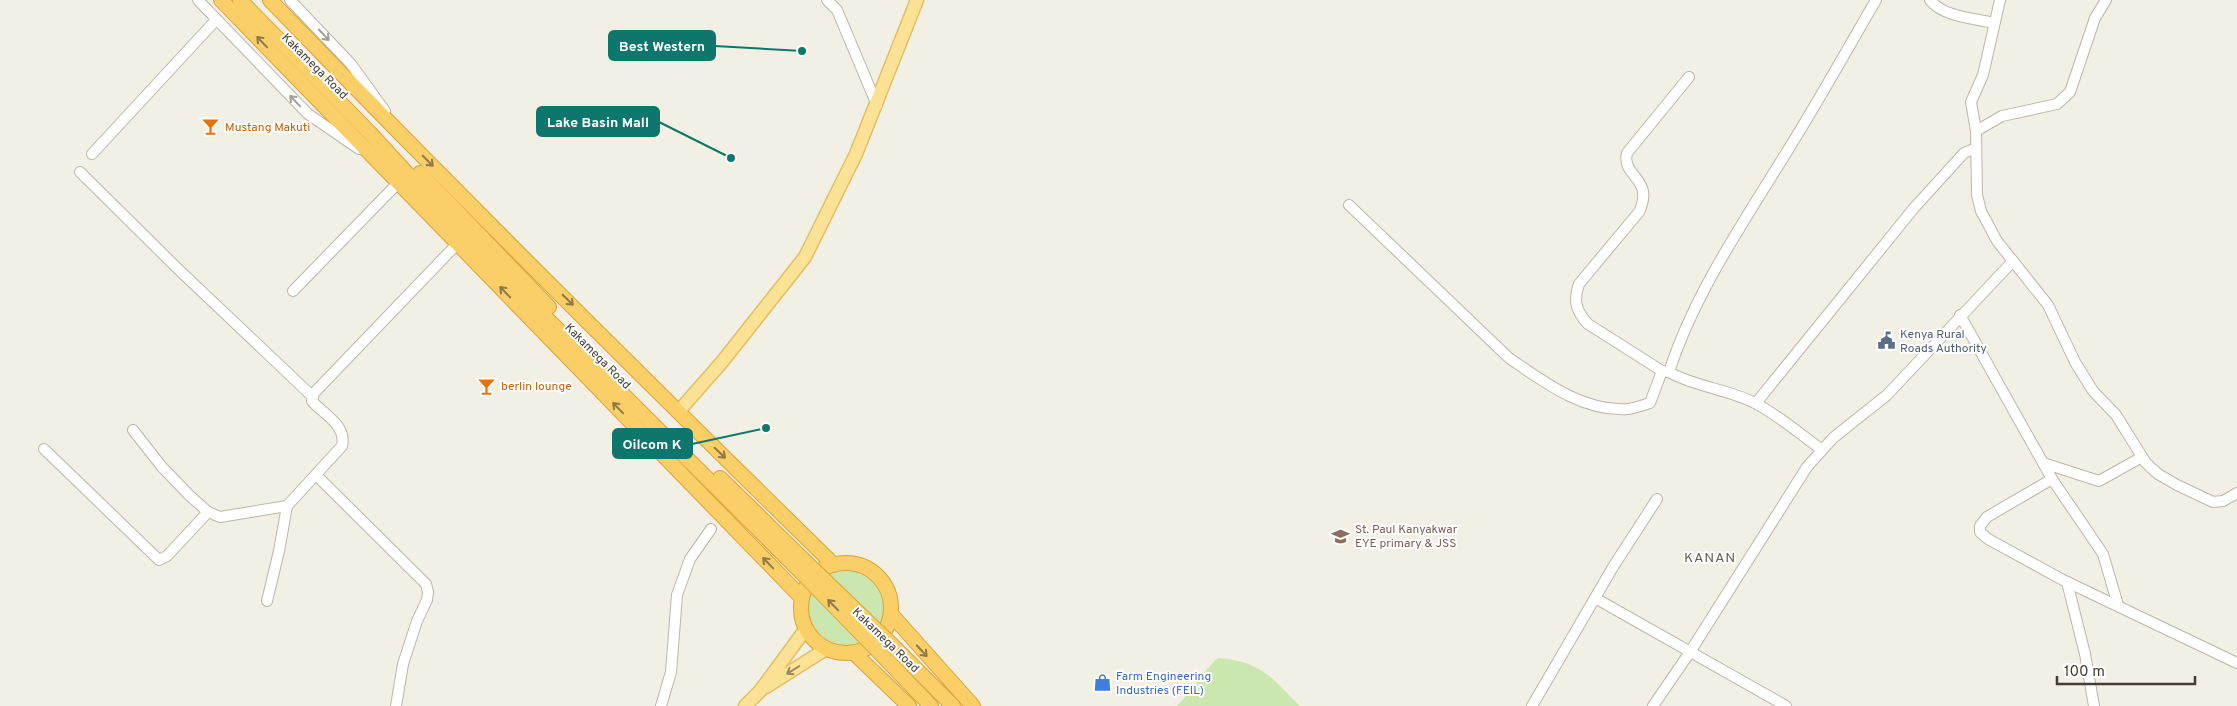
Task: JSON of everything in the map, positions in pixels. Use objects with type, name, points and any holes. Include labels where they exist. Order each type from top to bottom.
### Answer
[{"type":"highway","points":[[220,0],[802,598]]},
{"type":"highway","name":"Kakamega Road","points":[[240,0],[370,133],[466,238],[805,576],[931,706]]},
{"type":"highway","name":"Kakamega Road","points":[[249,0],[676,435],[953,706]]},
{"type":"highway","points":[[270,0],[678,412],[833,564]]},
{"type":"highway","points":[[852,562],[866,567],[877,575],[886,586],[891,600],[891,614],[887,628],[879,640],[867,648],[854,653],[839,654],[826,649],[814,641],[805,630],[800,616],[802,598],[804,588],[812,577],[833,564],[852,562]]},
{"type":"highway","points":[[891,614],[916,645],[973,706]]},
{"type":"highway","points":[[854,653],[909,706]]},
{"type":"main road","points":[[678,412],[722,362],[805,257],[856,154],[917,0]]},
{"type":"main road","points":[[745,706],[760,691],[805,630]]},
{"type":"main road","points":[[760,691],[826,649]]},
{"type":"street","points":[[198,0],[308,114],[377,161]]},
{"type":"street","points":[[290,0],[351,64],[402,135]]},
{"type":"street","points":[[827,0],[837,10],[876,104]]},
{"type":"street","points":[[837,10],[842,0]]},
{"type":"street","points":[[1349,205],[1509,358],[1569,397],[1592,404],[1627,409],[1650,403],[1678,342],[1721,258],[1801,129],[1876,0]]},
{"type":"street","points":[[1930,0],[1935,7],[1944,11],[1993,23]]},
{"type":"street","points":[[2000,0],[1993,23],[1983,75],[1971,102],[1976,131],[1978,203],[1997,240],[2048,305],[2075,362],[2094,391],[2116,415],[2142,457],[2158,474],[2213,502],[2223,501],[2237,493]]},
{"type":"street","points":[[1976,131],[2002,116],[2062,101],[2070,92],[2095,18],[2106,0]]},
{"type":"street","points":[[92,154],[216,20]]},
{"type":"street","points":[[1689,77],[1627,153],[1625,160],[1643,188],[1645,196],[1643,203],[1639,212],[1579,284],[1575,295],[1579,315],[1588,324],[1665,371],[1756,403],[1822,449]]},
{"type":"street","points":[[1756,403],[1914,208],[1964,153],[1976,148]]},
{"type":"street","points":[[80,172],[176,268],[312,396],[314,404],[340,428],[343,440],[342,446],[287,506],[267,601]]},
{"type":"street","points":[[294,292],[398,183]]},
{"type":"street","points":[[312,396],[458,243]]},
{"type":"street","points":[[1653,706],[1690,652],[1807,468],[1822,449],[1887,395],[1960,315],[2013,261]]},
{"type":"street","points":[[1960,315],[2042,463],[2103,554],[2118,605]]},
{"type":"street","points":[[133,430],[162,467],[208,512],[220,517],[287,506]]},
{"type":"street","points":[[44,450],[159,560],[167,556],[208,512]]},
{"type":"street","points":[[2042,463],[2099,481],[2142,457]]},
{"type":"street","points":[[316,475],[426,584],[427,600],[417,621],[403,664],[396,706]]},
{"type":"street","points":[[2052,479],[1987,517],[1980,526],[1980,532],[1994,543],[2067,582],[2237,663]]},
{"type":"street","points":[[1532,706],[1595,598],[1657,499]]},
{"type":"street","points":[[661,706],[671,672],[677,595],[690,559],[711,529]]},
{"type":"street","points":[[2067,582],[2085,654],[2094,706]]},
{"type":"street","points":[[1595,598],[1786,706]]},
{"type":"green space","points":[[846,571],[861,574],[873,582],[881,594],[884,609],[881,624],[873,636],[861,644],[846,647],[831,644],[819,636],[811,624],[808,609],[811,594],[819,582],[831,574]]},
{"type":"green space","points":[[1218,658],[1233,660],[1256,667],[1273,679],[1300,706],[1177,706]]},
{"type":"place","name":"Best Western","points":[[802,51]]},
{"type":"place","name":"Mustang Makuti","points":[[211,127]]},
{"type":"place","name":"Lake Basin Mall","points":[[731,158]]},
{"type":"place","name":"Kenya Rural Roads Authority","points":[[1886,341]]},
{"type":"place","name":"berlin lounge","points":[[487,386]]},
{"type":"place","name":"Oilcom K","points":[[766,428]]},
{"type":"place","name":"St. Paul Kanyakwar EYE primary & JSS","points":[[1341,536]]},
{"type":"place","name":"Farm Engineering Industries (FEIL)","points":[[1102,683]]},
{"type":"district","name":"KANAN","points":[[1710,557]]}]
